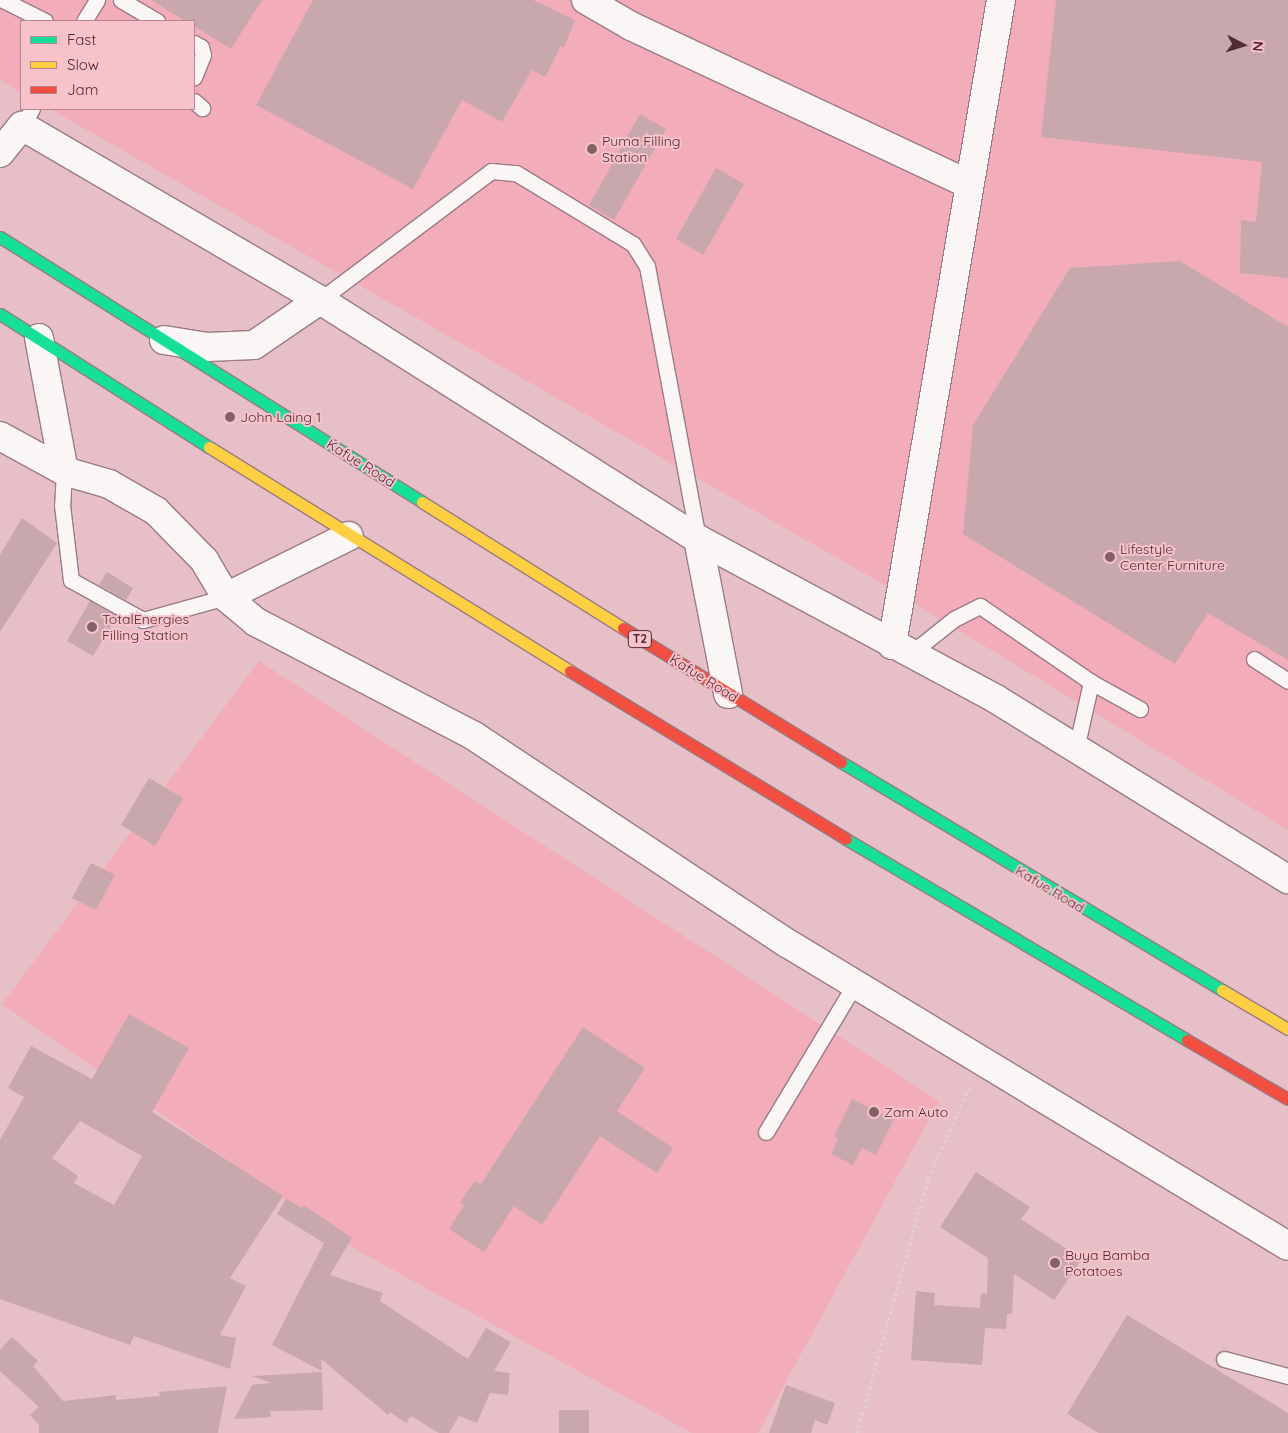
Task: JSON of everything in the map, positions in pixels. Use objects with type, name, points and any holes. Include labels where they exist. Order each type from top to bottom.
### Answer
[{"type":"main road","name":"Kafue Road","points":[[0,237],[728,694],[1288,1029]]},
{"type":"main road","points":[[0,314],[349,536],[839,835],[1288,1099]]},
{"type":"street","points":[[586,0],[631,26],[969,184]]},
{"type":"street","points":[[901,650],[969,184],[1001,0]]},
{"type":"street","points":[[0,154],[27,118],[320,300],[698,539],[901,650],[996,699],[1288,880]]},
{"type":"street","points":[[164,340],[207,348],[254,345],[320,300]]},
{"type":"street","points":[[39,338],[64,471]]},
{"type":"street","points":[[0,436],[64,471],[110,484],[156,511],[204,560],[226,597],[256,622],[474,736],[855,984],[1288,1246]]},
{"type":"street","points":[[226,597],[349,536]]},
{"type":"street","points":[[698,539],[728,694]]},
{"type":"lane","points":[[3,0],[43,20]]},
{"type":"lane","points":[[85,20],[97,0]]},
{"type":"lane","points":[[122,0],[155,20]]},
{"type":"lane","points":[[195,44],[201,47],[203,55],[195,74]]},
{"type":"lane","points":[[320,300],[491,171],[516,173],[633,244],[647,266],[698,539]]},
{"type":"lane","points":[[64,471],[62,505],[71,580],[143,620],[226,597]]},
{"type":"lane","points":[[901,650],[980,606],[1091,682],[1140,708]]},
{"type":"lane","points":[[1254,659],[1288,680]]},
{"type":"lane","points":[[1076,749],[1091,682]]},
{"type":"lane","points":[[766,1132],[855,984]]},
{"type":"lane","points":[[1224,1359],[1288,1376]]},
{"type":"path","points":[[857,1433],[928,1178],[975,1075],[989,1066]]},
{"type":"shaded area","points":[[0,0],[1288,0],[1288,830],[869,576],[52,110],[195,110],[195,20],[20,20],[20,92],[0,80]]},
{"type":"shaded area","points":[[259,661],[939,1101],[758,1433],[692,1433],[360,1252],[2,1004]]},
{"type":"building","points":[[151,0],[262,0],[231,49],[195,27],[195,20],[183,20]]},
{"type":"building","points":[[313,0],[533,0],[575,20],[564,48],[561,46],[545,77],[532,70],[502,122],[462,100],[413,189],[256,105]]},
{"type":"building","points":[[1056,0],[1288,0],[1288,278],[1240,273],[1241,220],[1256,222],[1262,162],[1041,137]]},
{"type":"building","points":[[640,114],[666,129],[614,220],[589,205]]},
{"type":"building","points":[[716,168],[744,184],[703,255],[676,239]]},
{"type":"building","points":[[1180,261],[1288,327],[1288,660],[1208,613],[1175,664],[963,534],[973,425],[1070,268]]},
{"type":"building","points":[[22,518],[57,543],[0,632],[0,555]]},
{"type":"building","points":[[107,572],[133,588],[126,600],[99,585]]},
{"type":"building","points":[[90,601],[117,616],[93,656],[67,641]]},
{"type":"building","points":[[149,778],[183,798],[155,846],[121,825]]},
{"type":"building","points":[[91,863],[115,875],[96,910],[72,898]]},
{"type":"building","points":[[129,1014],[189,1048],[152,1112],[283,1196],[230,1278],[246,1286],[220,1335],[236,1338],[230,1369],[134,1336],[130,1345],[0,1299],[0,1140],[24,1097],[8,1088],[31,1046],[92,1079]],"holes":[[[80,1121],[142,1156],[114,1205],[74,1183],[78,1176],[52,1158]]]},
{"type":"building","points":[[583,1027],[645,1068],[617,1111],[673,1148],[657,1173],[600,1136],[542,1225],[514,1206],[484,1252],[449,1229],[464,1205],[460,1202],[475,1181],[481,1184]]},
{"type":"building","points":[[852,1099],[894,1119],[876,1155],[862,1148],[853,1165],[831,1154],[838,1139],[834,1136]]},
{"type":"building","points":[[976,1172],[1030,1207],[1021,1219],[1082,1259],[1054,1300],[1014,1274],[1012,1314],[1007,1314],[1006,1329],[985,1328],[982,1365],[911,1360],[916,1291],[935,1293],[934,1305],[980,1308],[981,1293],[987,1294],[988,1258],[940,1227]]},
{"type":"building","points":[[286,1199],[302,1208],[304,1205],[352,1238],[330,1275],[383,1293],[380,1301],[468,1359],[486,1328],[511,1342],[494,1371],[510,1373],[508,1395],[490,1393],[477,1423],[459,1416],[449,1433],[439,1433],[411,1416],[406,1423],[390,1412],[388,1415],[321,1359],[322,1371],[272,1345],[324,1243],[277,1214]]},
{"type":"building","points":[[1127,1315],[1288,1413],[1288,1433],[1099,1433],[1067,1414]]},
{"type":"building","points":[[12,1337],[38,1361],[33,1366],[63,1401],[116,1395],[116,1400],[160,1396],[159,1392],[227,1386],[218,1433],[39,1433],[39,1425],[30,1415],[39,1407],[0,1371],[0,1350]]},
{"type":"building","points":[[322,1372],[323,1410],[270,1411],[271,1417],[234,1419],[252,1385],[271,1383],[252,1376]]},
{"type":"building","points":[[786,1385],[835,1403],[827,1425],[815,1420],[811,1433],[769,1433]]},
{"type":"building","points":[[559,1410],[589,1410],[589,1433],[559,1433]]},
{"type":"traffic: fast","points":[[0,237],[422,502]]},
{"type":"traffic: fast","points":[[0,314],[209,447]]},
{"type":"traffic: fast","points":[[841,762],[1222,990]]},
{"type":"traffic: fast","points":[[846,839],[1187,1040]]},
{"type":"traffic: slow","points":[[209,447],[570,671]]},
{"type":"traffic: slow","points":[[422,502],[623,628]]},
{"type":"traffic: slow","points":[[1222,990],[1288,1029]]},
{"type":"traffic: jam","points":[[623,628],[841,762]]},
{"type":"traffic: jam","points":[[570,671],[846,839]]},
{"type":"traffic: jam","points":[[1187,1040],[1288,1099]]},
{"type":"place","name":"Puma Filling Station","points":[[592,149]]},
{"type":"place","name":"John Laing 1","points":[[230,417]]},
{"type":"place","name":"Lifestyle Center Furniture","points":[[1110,557]]},
{"type":"place","name":"TotalEnergies Filling Station","points":[[92,627]]},
{"type":"place","name":"Zam Auto","points":[[874,1112]]},
{"type":"place","name":"Buya Bamba Potatoes","points":[[1055,1263]]}]
